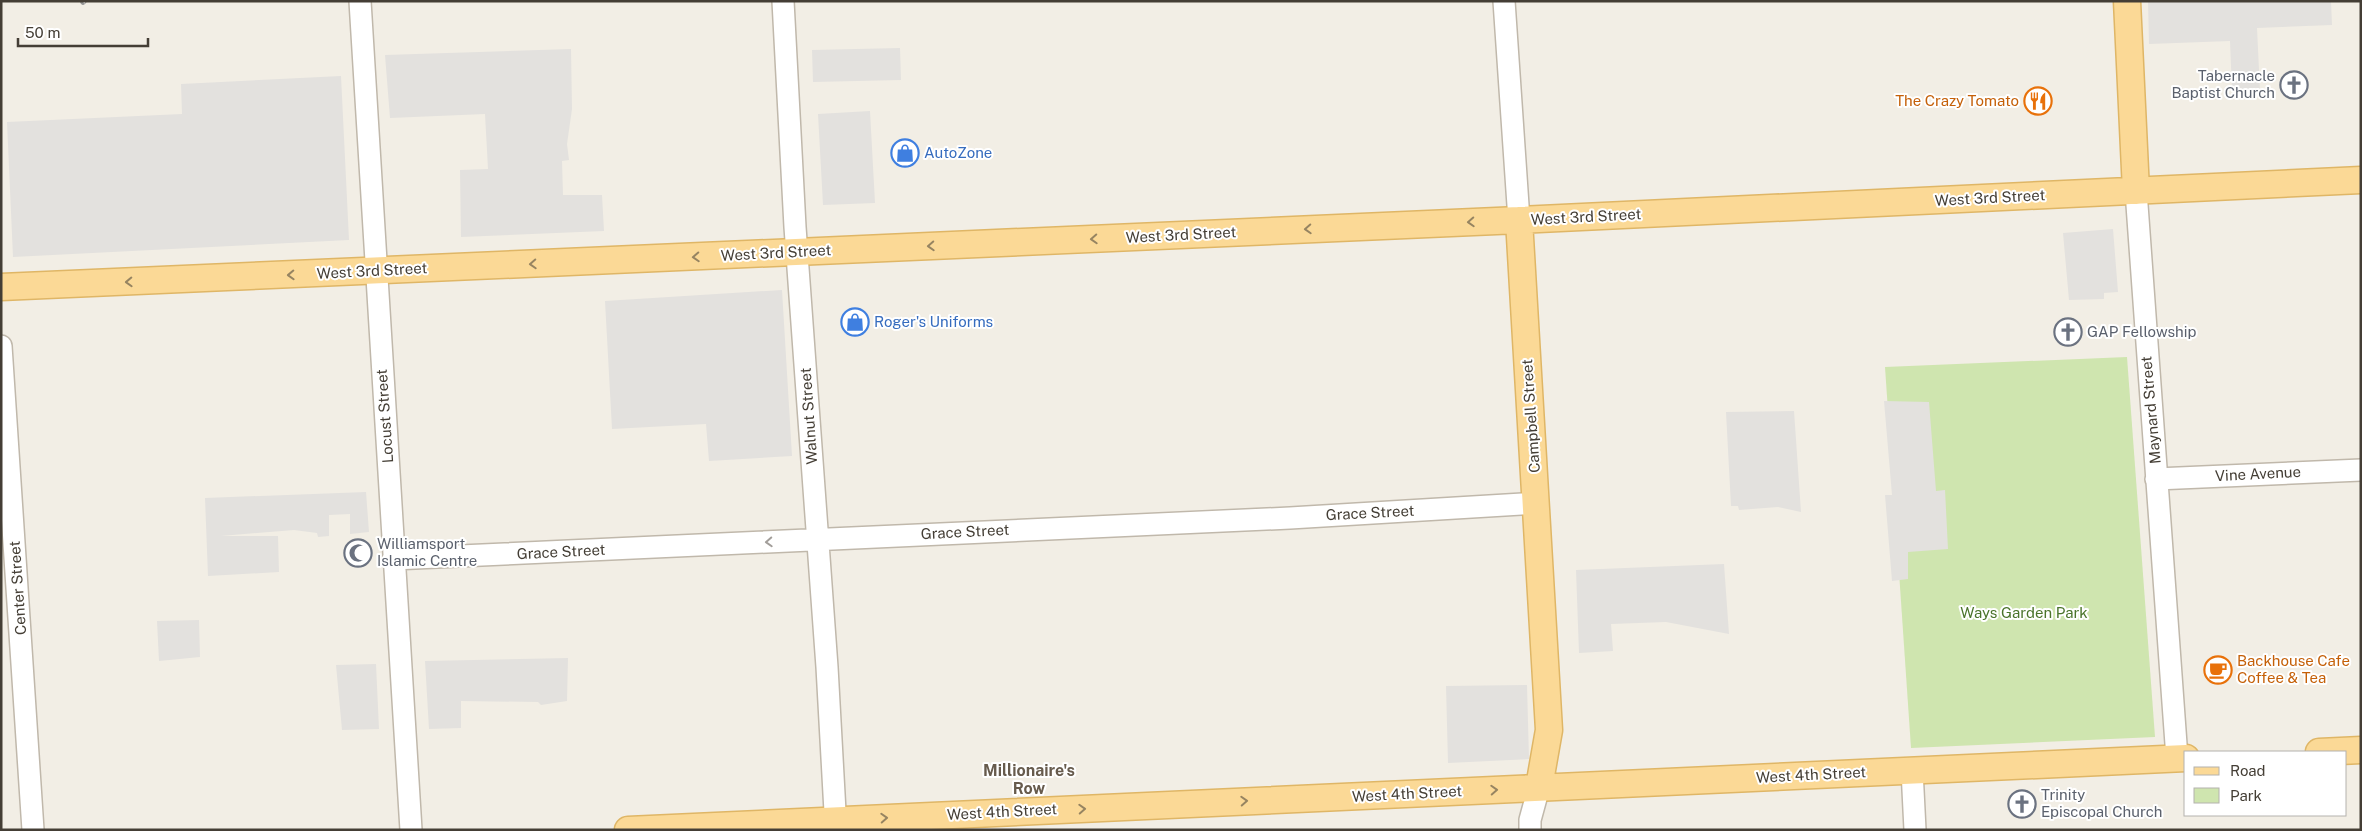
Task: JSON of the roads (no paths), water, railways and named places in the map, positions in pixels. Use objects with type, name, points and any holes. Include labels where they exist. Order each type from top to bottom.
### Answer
[{"type":"main road","name":"Maynard Street","points":[[2127,1],[2136,191]]},
{"type":"main road","name":"West 3rd Street","points":[[1,287],[1519,220],[2361,180]]},
{"type":"main road","name":"Campbell Street","points":[[1519,220],[1549,730],[1539,787]]},
{"type":"main road","points":[[2340,751],[2361,750]]},
{"type":"main road","name":"West 4th Street","points":[[628,830],[836,825],[1539,787],[2182,758]]},
{"type":"street","name":"Locust Street","points":[[360,1],[410,830]]},
{"type":"street","name":"Walnut Street","points":[[783,1],[797,252],[836,825]]},
{"type":"street","name":"Campbell Street","points":[[1504,1],[1519,220]]},
{"type":"street","name":"Maynard Street","points":[[2136,191],[2156,479],[2182,758]]},
{"type":"street","name":"Center Street","points":[[1,346],[33,830]]},
{"type":"street","name":"Vine Avenue","points":[[2156,479],[2361,470]]},
{"type":"street","name":"Grace Street","points":[[394,559],[1281,518],[1537,503]]},
{"type":"street","points":[[1912,770],[1915,830]]},
{"type":"street","name":"Campbell Street","points":[[1530,830],[1530,820],[1539,787]]},
{"type":"place","name":"Tabernacle Baptist Church","points":[[2294,85]]},
{"type":"place","name":"The Crazy Tomato","points":[[2038,101]]},
{"type":"place","name":"AutoZone","points":[[905,153]]},
{"type":"place","name":"Roger's Uniforms","points":[[855,322]]},
{"type":"place","name":"GAP Fellowship","points":[[2068,332]]},
{"type":"place","name":"Williamsport Islamic Centre","points":[[358,553]]},
{"type":"place","name":"Backhouse Cafe Coffee & Tea","points":[[2218,670]]},
{"type":"place","name":"Trinity Episcopal Church","points":[[2022,804]]},
{"type":"district","name":"Millionaire's Row","points":[[1029,779]]},
{"type":"park label","name":"Ways Garden Park","points":[[2024,613]]}]
